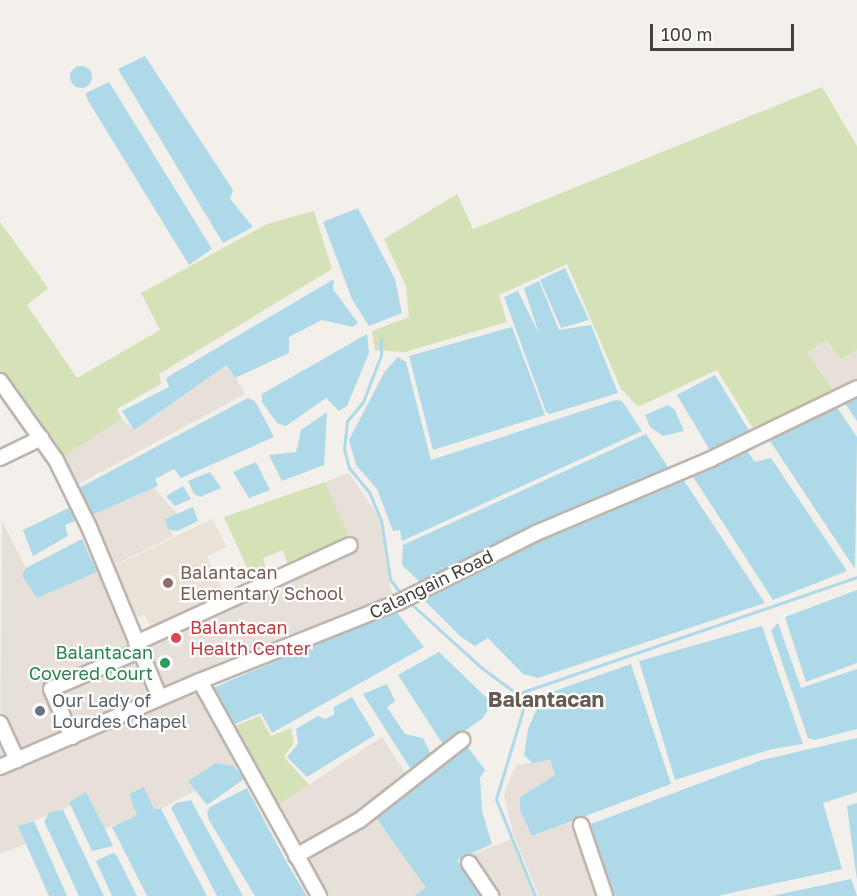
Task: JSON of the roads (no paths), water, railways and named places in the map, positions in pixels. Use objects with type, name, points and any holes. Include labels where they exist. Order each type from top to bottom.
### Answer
[{"type":"street","points":[[0,381],[41,438],[89,527],[160,698]]},
{"type":"street","name":"Calangain Road","points":[[0,767],[201,681],[399,602],[536,532],[711,459],[857,388]]},
{"type":"street","points":[[0,458],[41,438]]},
{"type":"street","points":[[72,736],[51,689],[350,545]]},
{"type":"street","points":[[201,681],[319,896]]},
{"type":"street","points":[[0,723],[17,760]]},
{"type":"street","points":[[296,856],[360,820],[462,740]]},
{"type":"street","points":[[581,825],[605,896]]},
{"type":"street","points":[[469,863],[491,896]]},
{"type":"water","points":[[145,56],[233,190],[230,199],[253,227],[223,243],[118,69]]},
{"type":"water","points":[[81,66],[89,69],[92,77],[89,85],[81,88],[73,85],[70,77],[73,69]]},
{"type":"water","points":[[109,82],[212,249],[189,265],[87,99],[86,93]]},
{"type":"water","points":[[358,208],[395,279],[402,313],[369,326],[352,299],[323,222]]},
{"type":"water","points":[[565,268],[589,320],[561,328],[540,280]]},
{"type":"water","points":[[334,279],[333,289],[358,323],[353,327],[322,320],[289,337],[289,353],[235,378],[227,365],[134,430],[122,411],[169,387],[166,378]]},
{"type":"water","points":[[539,281],[559,330],[591,325],[618,393],[550,414],[546,412],[504,297],[518,291],[539,334],[524,288]]},
{"type":"water","points":[[512,327],[545,415],[433,450],[409,356]]},
{"type":"water","points":[[367,334],[369,353],[347,406],[339,411],[326,398],[286,426],[277,423],[262,402],[262,394]]},
{"type":"water","points":[[398,357],[406,362],[431,460],[616,400],[622,401],[642,431],[402,541],[400,530],[393,531],[377,489],[356,465],[349,440],[385,371]]},
{"type":"water","points":[[715,375],[750,432],[711,452],[677,395]]},
{"type":"water","points":[[857,395],[857,421],[844,402]]},
{"type":"water","points":[[248,398],[255,401],[274,437],[181,478],[174,469],[155,479],[158,486],[90,516],[77,489]]},
{"type":"water","points":[[668,405],[675,410],[684,431],[663,436],[650,427],[645,415]]},
{"type":"water","points":[[836,406],[857,437],[855,569],[770,441]]},
{"type":"water","points":[[327,412],[324,465],[282,481],[269,455],[296,452],[301,430]]},
{"type":"water","points":[[646,434],[668,467],[422,584],[402,565],[403,545]]},
{"type":"water","points":[[745,448],[755,462],[771,458],[847,571],[773,600],[690,472]]},
{"type":"water","points":[[256,462],[270,490],[249,498],[233,472]]},
{"type":"water","points":[[210,472],[221,488],[200,497],[194,494],[188,481]]},
{"type":"water","points":[[681,476],[765,603],[538,678],[523,674],[488,638],[475,646],[460,636],[423,599],[424,595]]},
{"type":"water","points":[[183,486],[191,499],[175,506],[166,496]]},
{"type":"water","points":[[75,505],[81,519],[65,525],[68,536],[33,556],[23,530]]},
{"type":"water","points":[[193,507],[198,521],[177,531],[168,529],[165,519]]},
{"type":"water","points":[[82,539],[97,572],[37,598],[22,576],[26,568]]},
{"type":"water","points":[[857,590],[857,663],[806,682],[785,617]]},
{"type":"water","points":[[395,610],[424,647],[272,733],[261,713],[235,724],[213,688]]},
{"type":"water","points":[[778,623],[801,688],[857,669],[857,729],[815,740],[808,738],[771,630]]},
{"type":"water","points":[[762,626],[803,744],[772,749],[675,780],[639,661]]},
{"type":"water","points":[[439,652],[492,703],[483,718],[444,746],[398,675]]},
{"type":"water","points":[[631,664],[671,784],[532,836],[520,810],[520,797],[555,775],[550,760],[532,763],[524,755],[528,729],[543,695]]},
{"type":"water","points":[[387,684],[395,701],[387,707],[405,734],[423,738],[431,754],[410,768],[363,694]]},
{"type":"water","points":[[352,697],[375,735],[307,777],[287,757],[298,744],[296,729],[318,716],[325,719],[334,715],[334,707]]},
{"type":"water","points":[[857,738],[857,792],[823,803],[842,869],[717,896],[612,896],[591,824],[762,760]]},
{"type":"water","points":[[467,746],[485,770],[480,778],[482,811],[492,844],[457,860],[485,896],[414,896],[426,888],[374,815]]},
{"type":"water","points":[[216,763],[234,766],[244,779],[207,805],[188,781]]},
{"type":"water","points":[[144,787],[154,809],[161,809],[207,896],[147,896],[112,827],[137,815],[129,794]]},
{"type":"water","points":[[247,788],[307,896],[255,896],[209,820],[207,812],[210,807]]},
{"type":"water","points":[[86,792],[113,846],[92,851],[69,802]]},
{"type":"water","points":[[191,800],[243,896],[217,896],[171,808],[176,803]]},
{"type":"water","points":[[857,803],[857,880],[847,806]]},
{"type":"water","points":[[63,810],[104,896],[79,896],[44,821],[50,812]]},
{"type":"water","points":[[34,821],[67,896],[49,896],[18,826]]},
{"type":"water","points":[[113,853],[117,856],[137,896],[112,896],[96,861]]},
{"type":"water","points":[[851,879],[857,896],[772,896]]},
{"type":"waterway","points":[[381,339],[381,355],[363,402],[347,421],[344,449],[349,468],[369,492],[381,520],[390,579],[403,597]]},
{"type":"waterway","points":[[535,896],[496,799],[522,713],[524,698],[517,694],[857,577]]},
{"type":"waterway","points":[[408,601],[482,668],[517,694]]},
{"type":"place","name":"Balantacan Elementary School","points":[[168,583]]},
{"type":"place","name":"Balantacan Health Center","points":[[176,638]]},
{"type":"place","name":"Balantacan Covered Court","points":[[165,663]]},
{"type":"place","name":"Our Lady of Lourdes Chapel","points":[[40,711]]},
{"type":"district","name":"Balantacan","points":[[546,699]]}]
